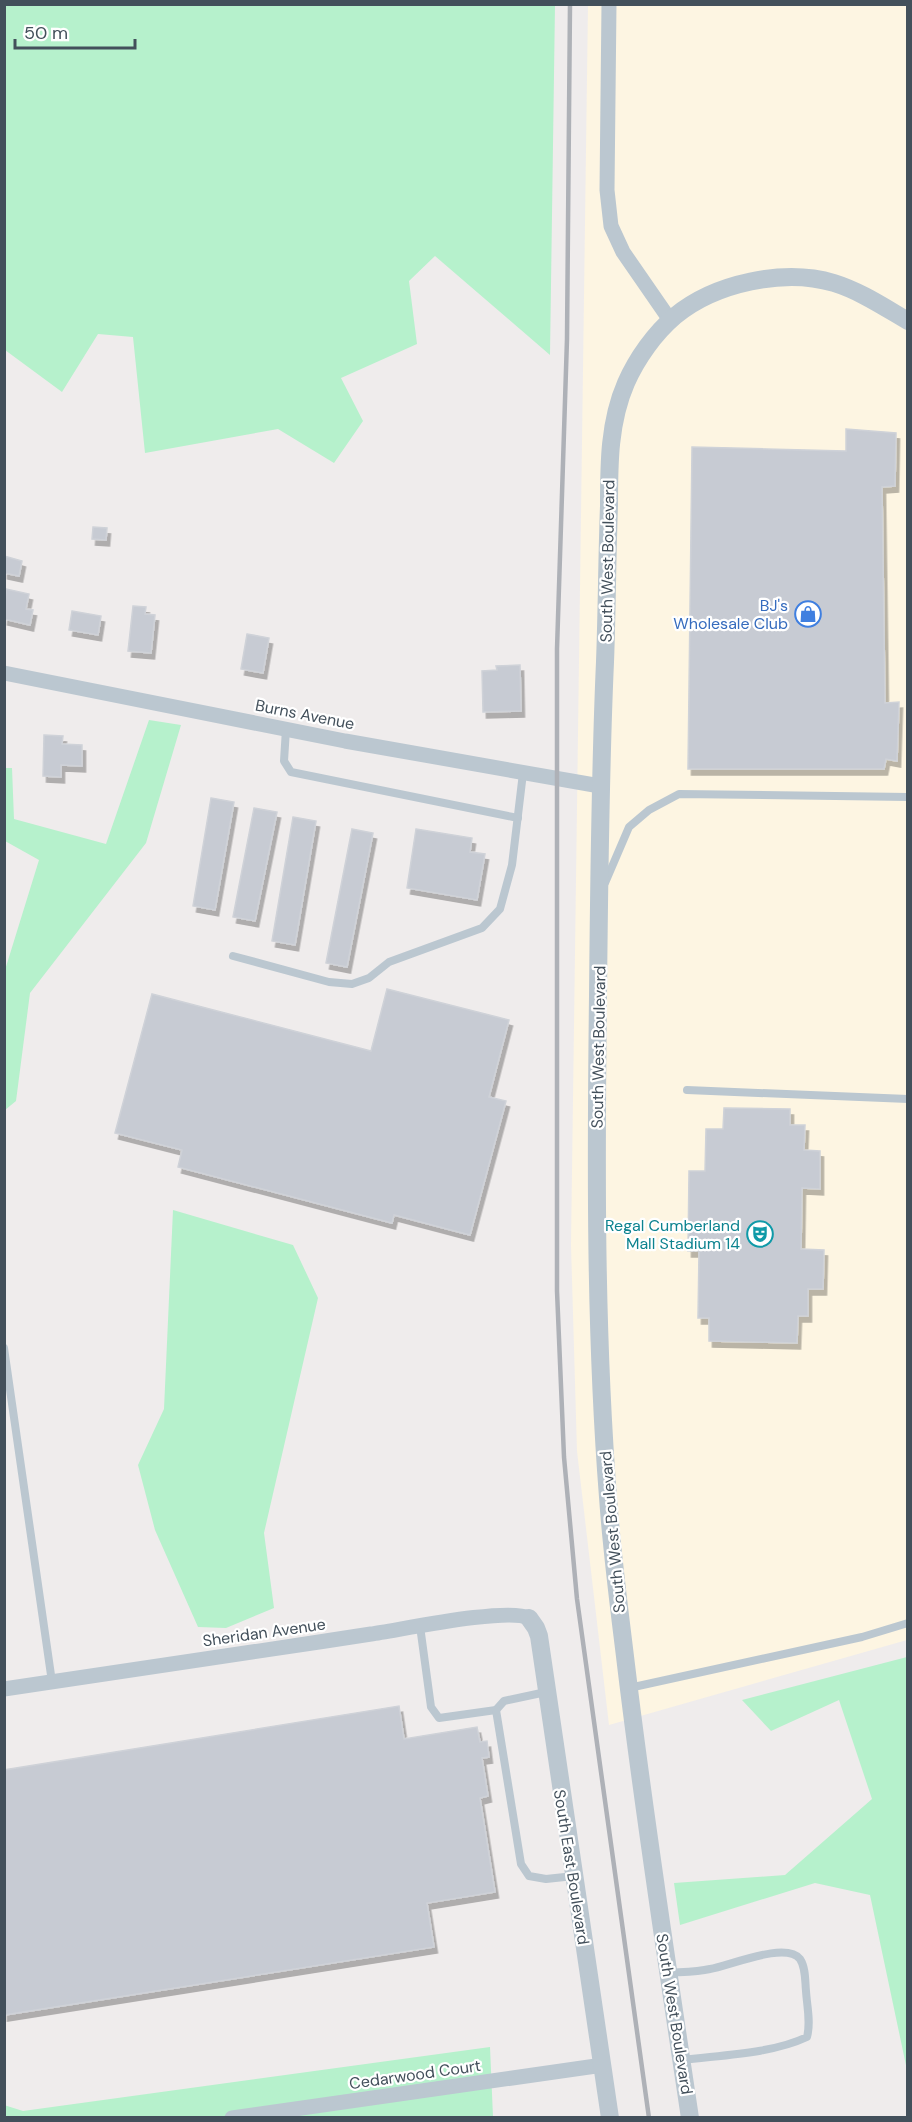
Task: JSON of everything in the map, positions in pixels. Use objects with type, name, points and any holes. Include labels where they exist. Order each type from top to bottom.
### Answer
[{"type":"street","points":[[609,4],[607,190],[611,226],[623,252],[670,320]]},
{"type":"street","name":"South West Boulevard","points":[[690,2118],[642,1802],[629,1688],[608,1495],[597,1286],[600,786],[606,640],[608,481],[613,429],[627,382],[648,346],[670,320],[685,308],[729,287],[794,277],[833,283],[870,298],[908,321]]},
{"type":"street","name":"Burns Avenue","points":[[4,674],[286,729],[600,786]]},
{"type":"street","name":"Sheridan Avenue","points":[[4,1689],[420,1626],[504,1615],[522,1615],[529,1618]]},
{"type":"street","name":"South East Boulevard","points":[[529,1618],[538,1636],[610,2118]]},
{"type":"street","name":"Cedarwood Court","points":[[232,2118],[603,2065]]},
{"type":"lane","points":[[286,729],[284,761],[291,772],[518,818]]},
{"type":"lane","points":[[233,956],[329,982],[352,984],[369,978],[389,962],[482,928],[500,909],[512,865],[523,773]]},
{"type":"lane","points":[[599,897],[629,827],[649,810],[679,794],[908,797]]},
{"type":"lane","points":[[687,1090],[908,1099]]},
{"type":"lane","points":[[4,1348],[52,1682]]},
{"type":"lane","points":[[629,1688],[862,1637],[908,1623]]},
{"type":"lane","points":[[420,1626],[431,1707],[440,1718],[496,1710],[504,1701],[546,1692]]},
{"type":"lane","points":[[496,1710],[521,1864],[529,1876],[546,1879],[574,1876]]},
{"type":"lane","points":[[668,1974],[710,1970],[757,1956],[780,1953],[792,1953],[800,1959],[804,1971],[810,2028],[807,2037],[779,2046],[682,2060]]},
{"type":"shaded area","points":[[588,5],[907,5],[907,1640],[609,1725],[577,1451],[571,1245]]},
{"type":"green space","points":[[5,4],[555,5],[550,355],[435,256],[409,281],[417,344],[341,378],[363,421],[334,463],[278,429],[145,453],[133,337],[98,334],[62,392],[5,350]]},
{"type":"green space","points":[[149,720],[181,725],[146,843],[30,993],[16,1101],[5,1110],[5,970],[39,860],[5,841],[5,768],[12,768],[14,819],[106,844]]},
{"type":"green space","points":[[173,1210],[293,1245],[318,1298],[264,1533],[274,1608],[226,1628],[198,1627],[155,1530],[138,1465],[164,1409]]},
{"type":"green space","points":[[907,1657],[908,2070],[870,1895],[815,1883],[680,1925],[674,1883],[785,1875],[872,1799],[839,1700],[771,1731],[742,1700]]},
{"type":"green space","points":[[490,2047],[493,2117],[5,2118],[4,2105],[23,2111]]},
{"type":"building","points":[[846,429],[896,433],[895,486],[882,487],[885,703],[899,702],[897,761],[886,759],[884,769],[688,769],[692,447],[846,451]]},
{"type":"building","points":[[93,527],[107,528],[106,540],[92,539]]},
{"type":"building","points":[[4,556],[22,561],[19,576],[4,573]]},
{"type":"building","points":[[6,589],[29,594],[26,609],[33,610],[30,625],[4,619]]},
{"type":"building","points":[[133,606],[146,607],[145,614],[155,615],[151,653],[128,651]]},
{"type":"building","points":[[72,611],[101,616],[98,635],[69,630]]},
{"type":"building","points":[[247,634],[269,638],[263,673],[241,669]]},
{"type":"building","points":[[520,665],[521,711],[483,712],[482,671],[497,670],[496,666]]},
{"type":"building","points":[[44,735],[63,736],[62,744],[82,745],[82,766],[61,765],[61,777],[43,776]]},
{"type":"building","points":[[211,798],[234,802],[215,910],[193,906]]},
{"type":"building","points":[[254,808],[277,812],[255,921],[233,917]]},
{"type":"building","points":[[293,817],[316,821],[295,945],[272,941]]},
{"type":"building","points":[[352,829],[373,833],[347,967],[326,963]]},
{"type":"building","points":[[416,829],[472,838],[470,852],[485,854],[477,900],[407,888]]},
{"type":"building","points":[[387,989],[509,1020],[489,1097],[506,1101],[470,1235],[394,1215],[392,1223],[178,1167],[182,1150],[115,1133],[152,994],[371,1051]]},
{"type":"building","points":[[724,1108],[790,1109],[790,1125],[805,1125],[804,1150],[820,1151],[820,1189],[802,1188],[801,1249],[824,1250],[823,1289],[808,1289],[808,1316],[798,1316],[797,1343],[709,1341],[709,1318],[698,1318],[699,1251],[688,1251],[689,1171],[705,1171],[706,1129],[723,1129]]},
{"type":"building","points":[[399,1706],[404,1739],[477,1727],[480,1742],[487,1741],[489,1757],[482,1758],[488,1796],[480,1798],[495,1892],[427,1903],[434,1947],[4,2015],[4,1770]]},
{"type":"railway","points":[[570,4],[567,339],[557,649],[557,1291],[564,1457],[577,1599],[649,2118]]},
{"type":"place","name":"BJ's Wholesale Club","points":[[808,614]]},
{"type":"place","name":"Regal Cumberland Mall Stadium 14","points":[[760,1234]]}]
